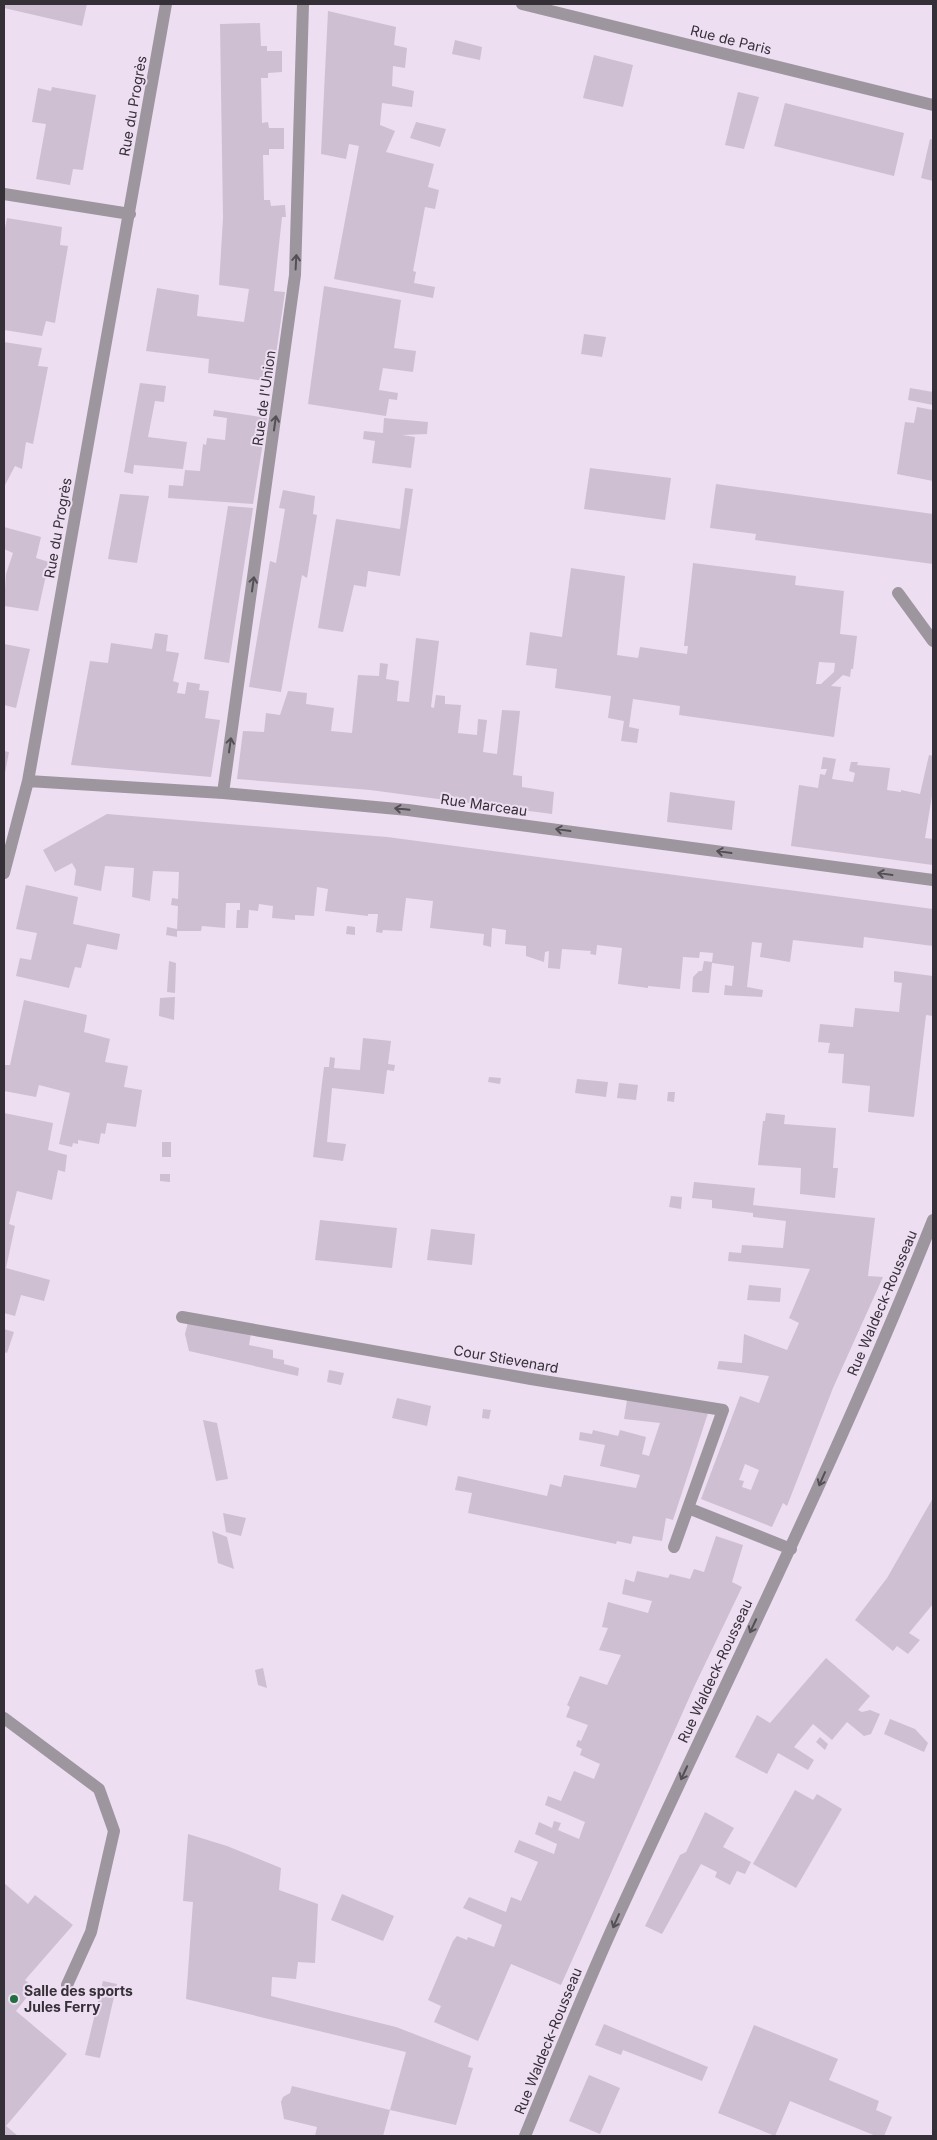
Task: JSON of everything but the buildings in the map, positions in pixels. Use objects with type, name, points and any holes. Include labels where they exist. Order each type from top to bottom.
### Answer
[{"type":"street","name":"Rue du Progrès","points":[[4,873],[7,845],[28,781],[166,4]]},
{"type":"street","name":"Rue de l'Union","points":[[223,793],[295,275],[303,4]]},
{"type":"street","name":"Rue de Paris","points":[[522,4],[933,105]]},
{"type":"street","points":[[4,194],[130,214]]},
{"type":"street","points":[[898,593],[933,641]]},
{"type":"street","name":"Rue Marceau","points":[[28,781],[223,793],[408,810],[933,880]]},
{"type":"street","name":"Rue Waldeck-Rousseau","points":[[525,2136],[613,1927],[791,1549],[842,1435],[933,1220]]},
{"type":"street","name":"Cour Stievenard","points":[[182,1317],[531,1379],[723,1410],[674,1547]]},
{"type":"street","points":[[688,1508],[791,1549]]},
{"type":"street","points":[[4,1718],[100,1790],[114,1831],[91,1932],[67,1984]]},
{"type":"place","name":"Salle des sports Jules Ferry","points":[[14,1999]]}]
